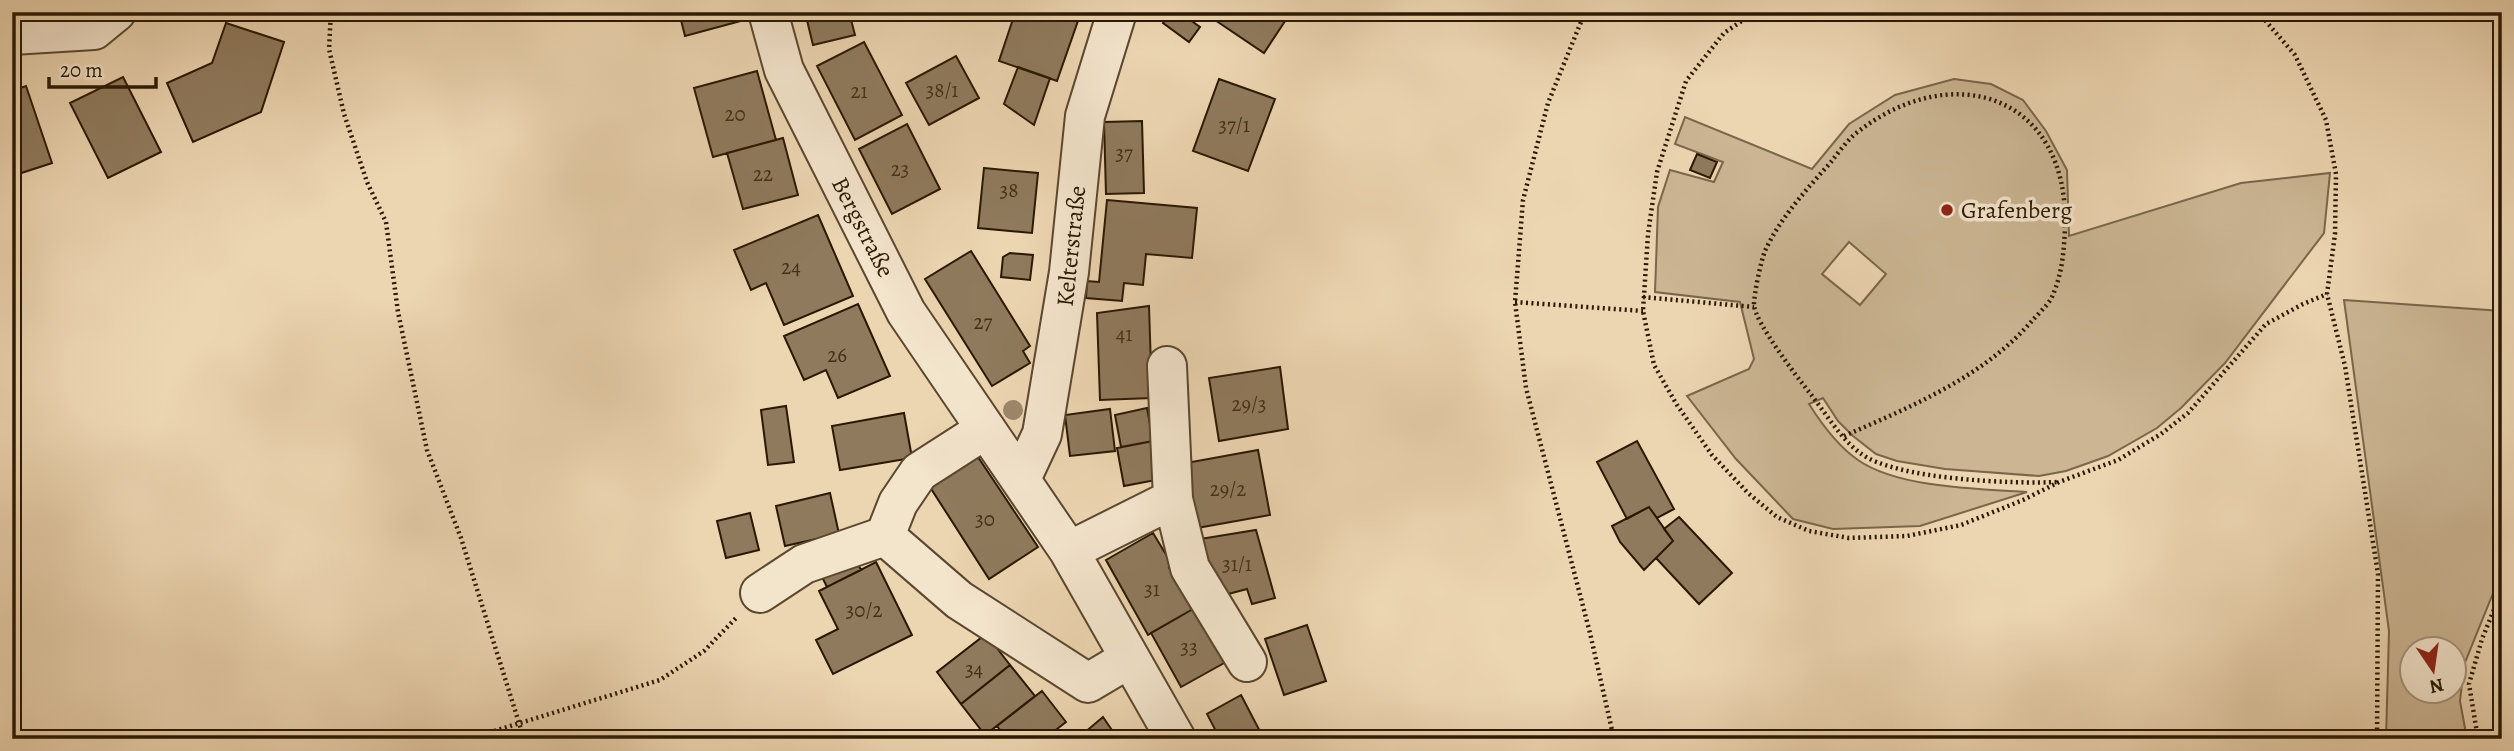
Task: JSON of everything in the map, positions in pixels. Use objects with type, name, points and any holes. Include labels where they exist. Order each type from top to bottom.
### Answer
[{"type":"street","points":[[12,35],[94,30],[116,12]]},
{"type":"street","name":"Bergstraße","points":[[768,12],[784,70],[906,312],[1069,551],[1176,739]]},
{"type":"street","name":"Kelterstraße","points":[[1021,479],[1042,434],[1068,280],[1085,116],[1117,12]]},
{"type":"street","points":[[1167,366],[1173,499],[1190,568],[1247,662]]},
{"type":"street","points":[[760,593],[804,564],[885,536],[898,503],[919,472],[986,429]]},
{"type":"street","points":[[1069,551],[1173,499]]},
{"type":"street","points":[[885,536],[959,600],[1088,682],[1130,658]]},
{"type":"path","points":[[331,12],[329,49],[344,114],[367,182],[386,222],[398,312],[427,450],[461,538],[524,739]]},
{"type":"path","points":[[1585,12],[1548,103],[1523,200],[1515,302],[1526,388],[1590,633],[1614,739]]},
{"type":"path","points":[[1755,12],[1724,33],[1686,81],[1657,172],[1648,234],[1643,311],[1654,365],[1677,405],[1712,455],[1748,494],[1777,517],[1808,531],[1850,538],[1907,536],[1961,525],[2023,500],[2059,482],[2118,460],[2161,433],[2188,413],[2266,324],[2327,294]]},
{"type":"path","points":[[2258,12],[2295,55],[2326,120],[2336,174],[2335,234],[2327,294],[2344,366],[2378,574],[2377,739]]},
{"type":"path","points":[[1844,436],[1912,406],[1965,377],[2015,340],[2050,300],[2064,262],[2065,212],[2060,175],[2041,134],[2016,109],[1979,95],[1936,94],[1894,108],[1853,136],[1796,202],[1764,252],[1754,307],[1781,356],[1844,436],[1861,454],[1895,469],[2022,483],[2059,482]]},
{"type":"path","points":[[1643,297],[1754,307]]},
{"type":"path","points":[[1515,302],[1643,311]]},
{"type":"path","points":[[2477,739],[2469,684],[2482,639],[2502,590]]},
{"type":"path","points":[[468,739],[660,680],[704,651],[760,593]]},
{"type":"shaded area","points":[[1954,79],[1991,84],[2023,100],[2046,131],[2067,170],[2069,236],[2241,183],[2330,173],[2324,233],[2225,363],[2181,408],[2157,428],[2108,456],[2066,471],[2039,476],[1945,469],[1897,461],[1876,454],[1853,436],[1838,421],[1823,398],[1809,404],[1819,419],[1844,448],[1875,469],[1916,482],[2027,492],[1920,526],[1833,529],[1793,519],[1736,459],[1687,396],[1749,369],[1754,359],[1740,302],[1655,292],[1658,207],[1670,170],[1714,182],[1723,162],[1675,144],[1685,117],[1812,169],[1849,124],[1895,95]],"holes":[[[1849,242],[1886,274],[1860,305],[1822,274]]]},
{"type":"shaded area","points":[[2344,300],[2502,311],[2502,571],[2468,655],[2468,636],[2398,636],[2398,706],[2461,706],[2467,739],[2386,739],[2389,631]]},
{"type":"building","points":[[679,12],[746,12],[748,19],[685,36]]},
{"type":"building","points":[[805,12],[849,12],[855,35],[813,45]]},
{"type":"building","points":[[1008,12],[1072,12],[1080,15],[1057,81],[999,61],[1014,16]]},
{"type":"building","points":[[1171,12],[1179,12],[1200,27],[1189,42],[1163,23]]},
{"type":"building","points":[[1216,12],[1291,12],[1264,53],[1212,18]]},
{"type":"building","points":[[226,23],[284,42],[261,112],[193,142],[167,83],[212,63]]},
{"type":"building","points":[[864,42],[902,115],[855,140],[817,66]]},
{"type":"building","points":[[956,56],[979,98],[929,125],[906,83]]},
{"type":"building","points":[[1018,67],[1050,78],[1034,125],[1004,104]]},
{"type":"building","points":[[757,71],[776,140],[713,157],[694,88]]},
{"type":"building","points":[[123,77],[161,152],[108,178],[70,103]]},
{"type":"building","points":[[1219,79],[1275,99],[1248,171],[1193,151]]},
{"type":"building","points":[[26,86],[52,163],[12,176],[12,91]]},
{"type":"building","points":[[1142,121],[1144,193],[1106,194],[1104,122]]},
{"type":"building","points":[[907,124],[940,189],[892,214],[859,149]]},
{"type":"building","points":[[783,138],[798,195],[743,209],[727,153]]},
{"type":"building","points":[[1697,154],[1717,162],[1710,178],[1690,170]]},
{"type":"building","points":[[984,168],[1038,173],[1032,233],[978,228]]},
{"type":"building","points":[[1107,200],[1197,208],[1192,258],[1146,254],[1143,285],[1124,283],[1122,301],[1086,298],[1087,281],[1099,282]]},
{"type":"building","points":[[818,215],[853,296],[784,325],[766,283],[751,290],[734,250]]},
{"type":"building","points":[[971,251],[1030,346],[1023,351],[1030,363],[992,386],[925,279]]},
{"type":"building","points":[[1010,253],[1033,255],[1030,280],[1001,277],[1003,257]]},
{"type":"building","points":[[858,304],[890,376],[838,398],[826,370],[804,380],[784,336]]},
{"type":"building","points":[[1149,306],[1152,398],[1100,400],[1097,313]]},
{"type":"building","points":[[1280,367],[1288,429],[1219,441],[1209,378]]},
{"type":"building","points":[[786,406],[794,462],[768,465],[761,410]]},
{"type":"building","points":[[1147,408],[1153,441],[1121,447],[1115,415]]},
{"type":"building","points":[[1110,409],[1115,451],[1070,456],[1065,415]]},
{"type":"building","points":[[904,413],[912,458],[840,470],[832,426]]},
{"type":"building","points":[[1153,441],[1161,479],[1124,486],[1117,448]]},
{"type":"building","points":[[1637,441],[1674,509],[1657,518],[1649,507],[1627,519],[1597,462]]},
{"type":"building","points":[[1258,450],[1270,515],[1197,528],[1186,463]]},
{"type":"building","points":[[976,454],[1038,547],[989,579],[928,484]]},
{"type":"building","points":[[830,493],[839,534],[785,546],[776,506]]},
{"type":"building","points":[[1649,507],[1673,541],[1644,570],[1620,542],[1612,526]]},
{"type":"building","points":[[750,513],[759,550],[726,558],[717,521]]},
{"type":"building","points":[[1679,517],[1732,573],[1699,604],[1656,558],[1673,541],[1664,529]]},
{"type":"building","points":[[1256,530],[1275,598],[1252,604],[1247,589],[1217,597],[1200,539]]},
{"type":"building","points":[[1153,533],[1173,566],[1169,568],[1193,609],[1148,635],[1106,560]]},
{"type":"building","points":[[853,554],[861,570],[827,587],[819,571]]},
{"type":"building","points":[[876,562],[912,635],[833,674],[816,640],[838,629],[819,591]]},
{"type":"building","points":[[1193,609],[1226,662],[1181,687],[1151,633]]},
{"type":"building","points":[[1307,625],[1326,681],[1284,695],[1265,639]]},
{"type":"building","points":[[986,634],[1010,665],[961,704],[937,672]]},
{"type":"building","points":[[1010,665],[1035,696],[985,735],[961,704]]},
{"type":"building","points":[[1042,691],[1066,722],[1044,739],[1007,739],[997,726]]},
{"type":"building","points":[[1241,695],[1264,739],[1220,739],[1207,714]]},
{"type":"building","points":[[1103,717],[1118,739],[1077,739]]},
{"type":"place","name":"Grafenberg","points":[[1947,210]]}]
